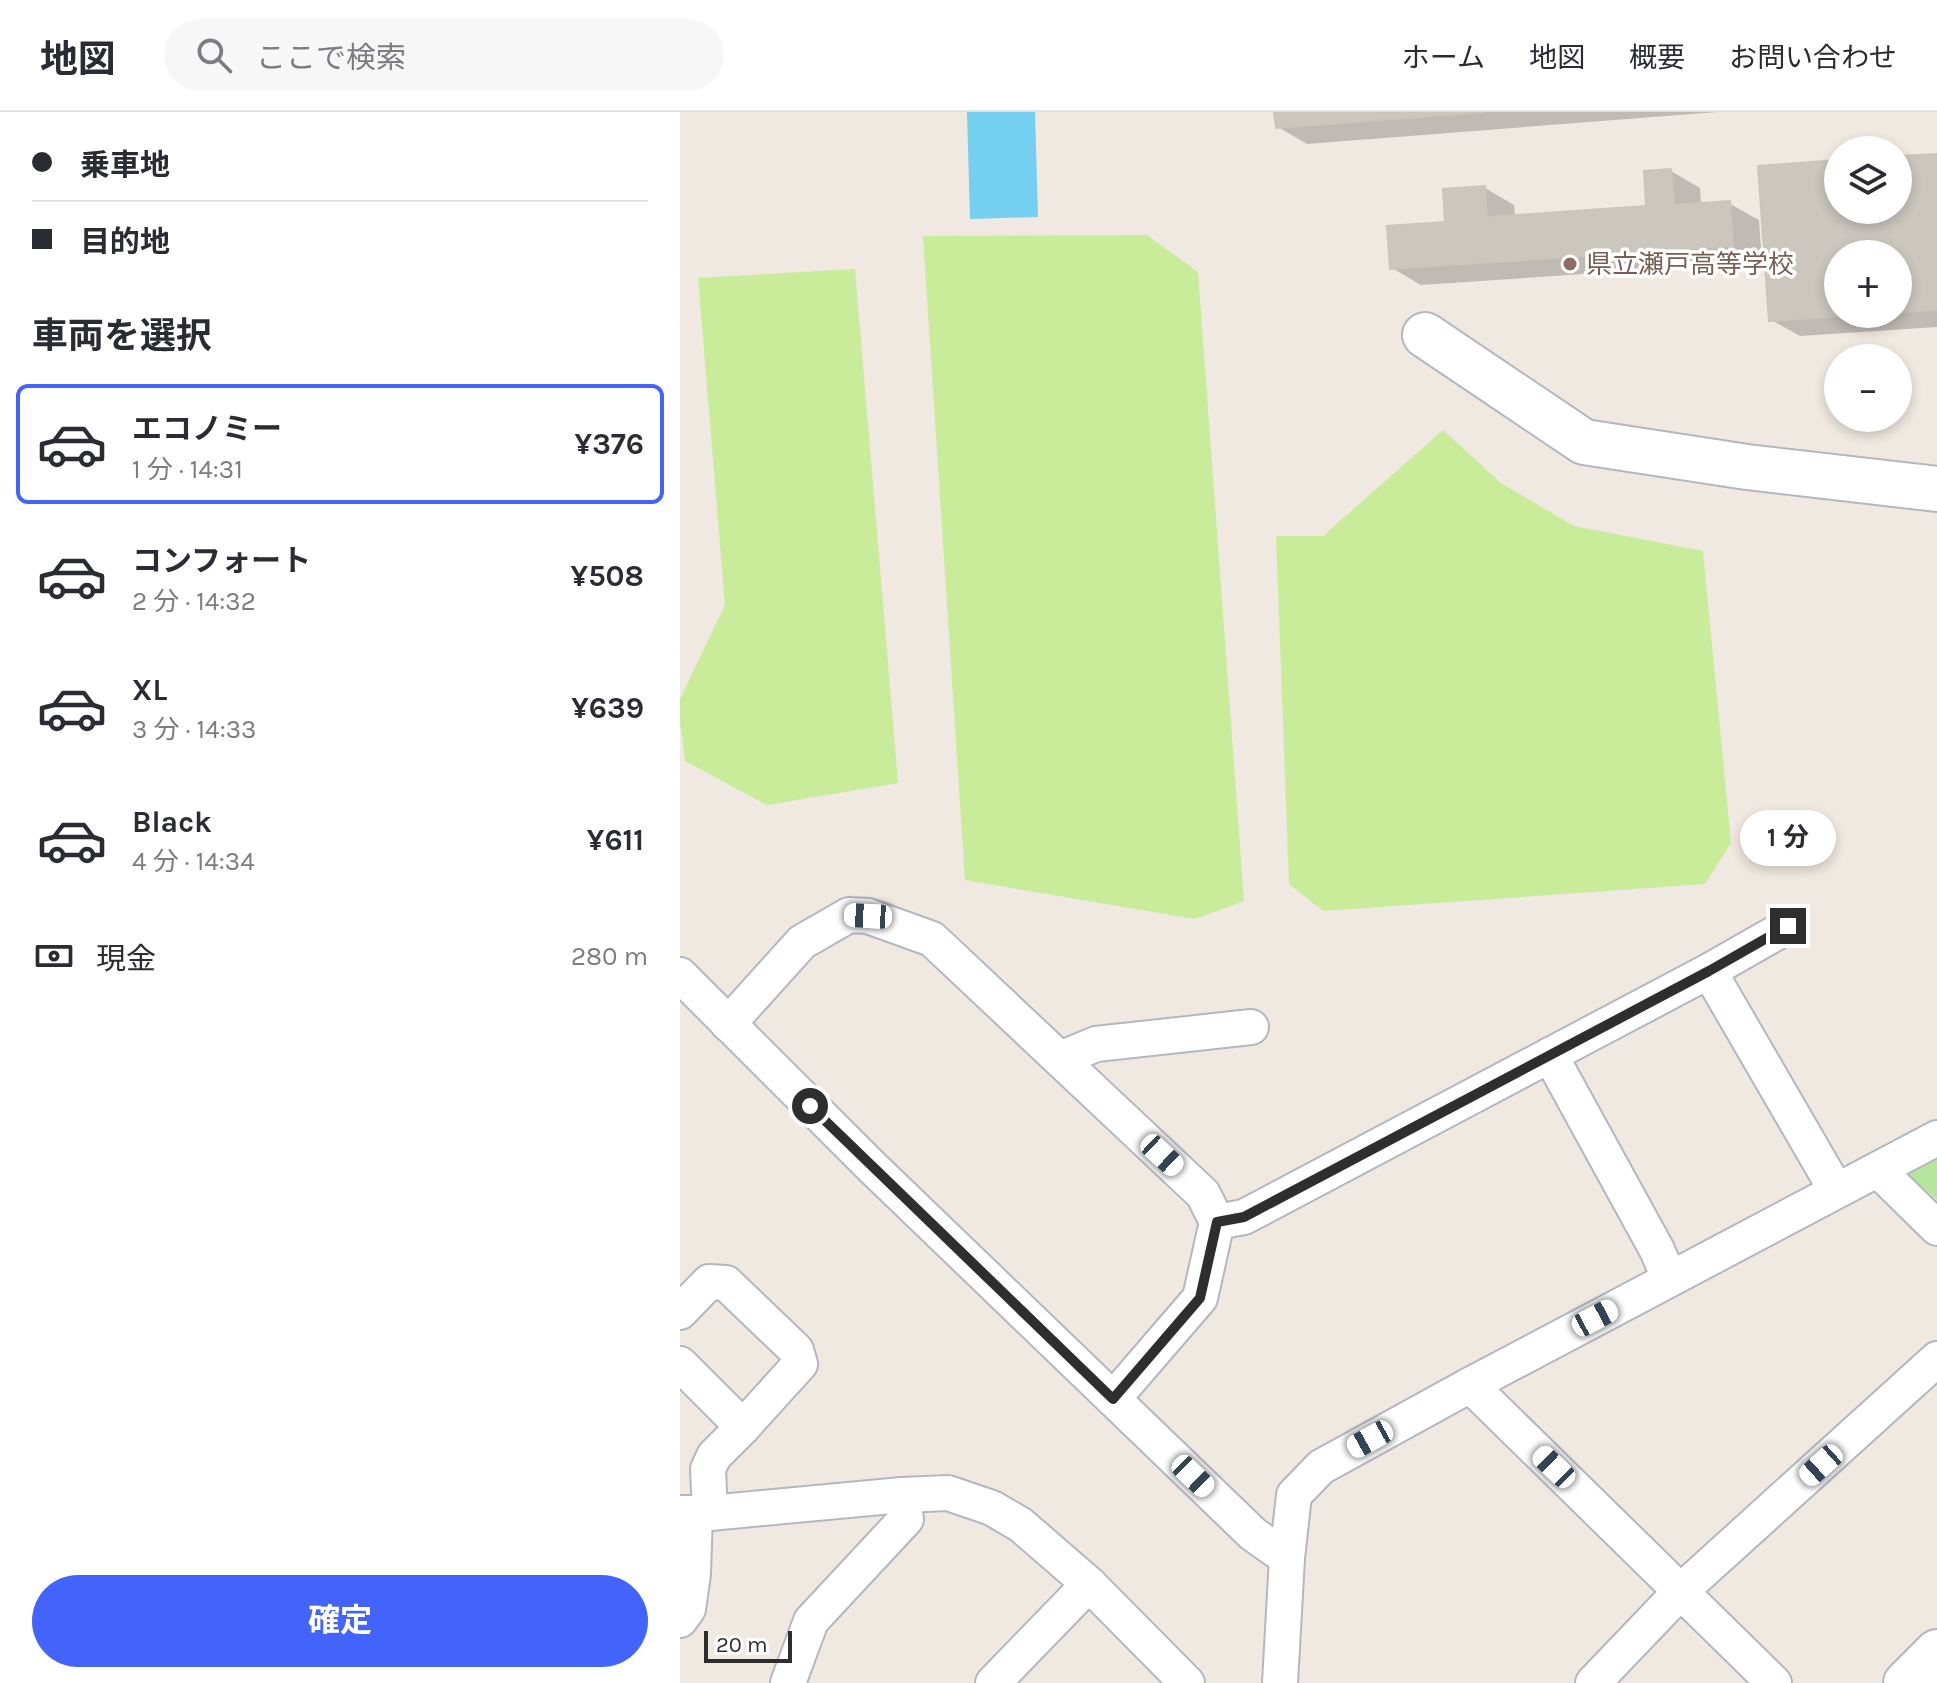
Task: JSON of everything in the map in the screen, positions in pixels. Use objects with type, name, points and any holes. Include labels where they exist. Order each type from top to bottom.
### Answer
[{"type":"street","points":[[1425,335],[1584,442],[1747,467],[1937,489]]},
{"type":"street","points":[[728,1024],[802,942],[849,915],[868,916],[932,939],[1203,1194],[1217,1222],[1200,1298],[1113,1399]]},
{"type":"street","points":[[1217,1222],[1244,1217],[1709,971],[1788,926]]},
{"type":"street","points":[[1709,971],[1836,1190]]},
{"type":"street","points":[[680,975],[872,1167],[1253,1534],[1287,1558]]},
{"type":"street","points":[[1060,1059],[1096,1044],[1251,1027]]},
{"type":"street","points":[[1550,1055],[1657,1250],[1669,1278]]},
{"type":"street","points":[[1280,1683],[1294,1495],[1321,1467],[1669,1278],[1937,1138]]},
{"type":"street","points":[[1878,1170],[1937,1228]]},
{"type":"street","points":[[680,1312],[709,1282],[726,1283],[796,1350],[800,1364],[714,1456],[695,1513],[693,1574],[688,1609],[680,1620]]},
{"type":"street","points":[[1593,1683],[1681,1591],[1937,1359]]},
{"type":"street","points":[[680,1364],[743,1427]]},
{"type":"street","points":[[1470,1385],[1774,1683]]},
{"type":"street","points":[[695,1513],[948,1493],[992,1508],[1021,1525],[1089,1584],[1187,1683]]},
{"type":"street","points":[[788,1683],[811,1621],[906,1519],[902,1495]]},
{"type":"street","points":[[993,1683],[1089,1584]]},
{"type":"street","points":[[1906,1683],[1937,1652]]},
{"type":"green space","points":[[1147,235],[1198,272],[1244,901],[1195,919],[965,880],[923,236]]},
{"type":"green space","points":[[855,269],[898,783],[767,805],[685,761],[680,699],[725,605],[698,278]]},
{"type":"green space","points":[[1443,430],[1501,483],[1574,526],[1703,551],[1731,843],[1705,884],[1323,911],[1289,884],[1276,536],[1323,536]]},
{"type":"green space","points":[[1937,1149],[1937,1200],[1908,1174],[1908,1165]]},
{"type":"water","points":[[967,112],[1035,112],[1038,217],[970,219]]},
{"type":"building","points":[[1274,112],[1484,112],[1276,128]]},
{"type":"building","points":[[1937,154],[1937,310],[1912,311],[1912,240],[1824,240],[1824,317],[1769,321],[1758,166],[1824,161],[1824,224],[1912,224],[1912,155]]},
{"type":"building","points":[[1671,169],[1674,205],[1730,201],[1733,246],[1390,269],[1387,226],[1445,222],[1443,189],[1485,186],[1487,217],[1646,206],[1644,171]]},
{"type":"place","name":"県立瀬戸高等学校","points":[[1570,264]]},
{"type":"route","points":[[810,1106],[1113,1399],[1200,1298],[1217,1222],[1244,1217],[1709,971],[1788,926]]}]
